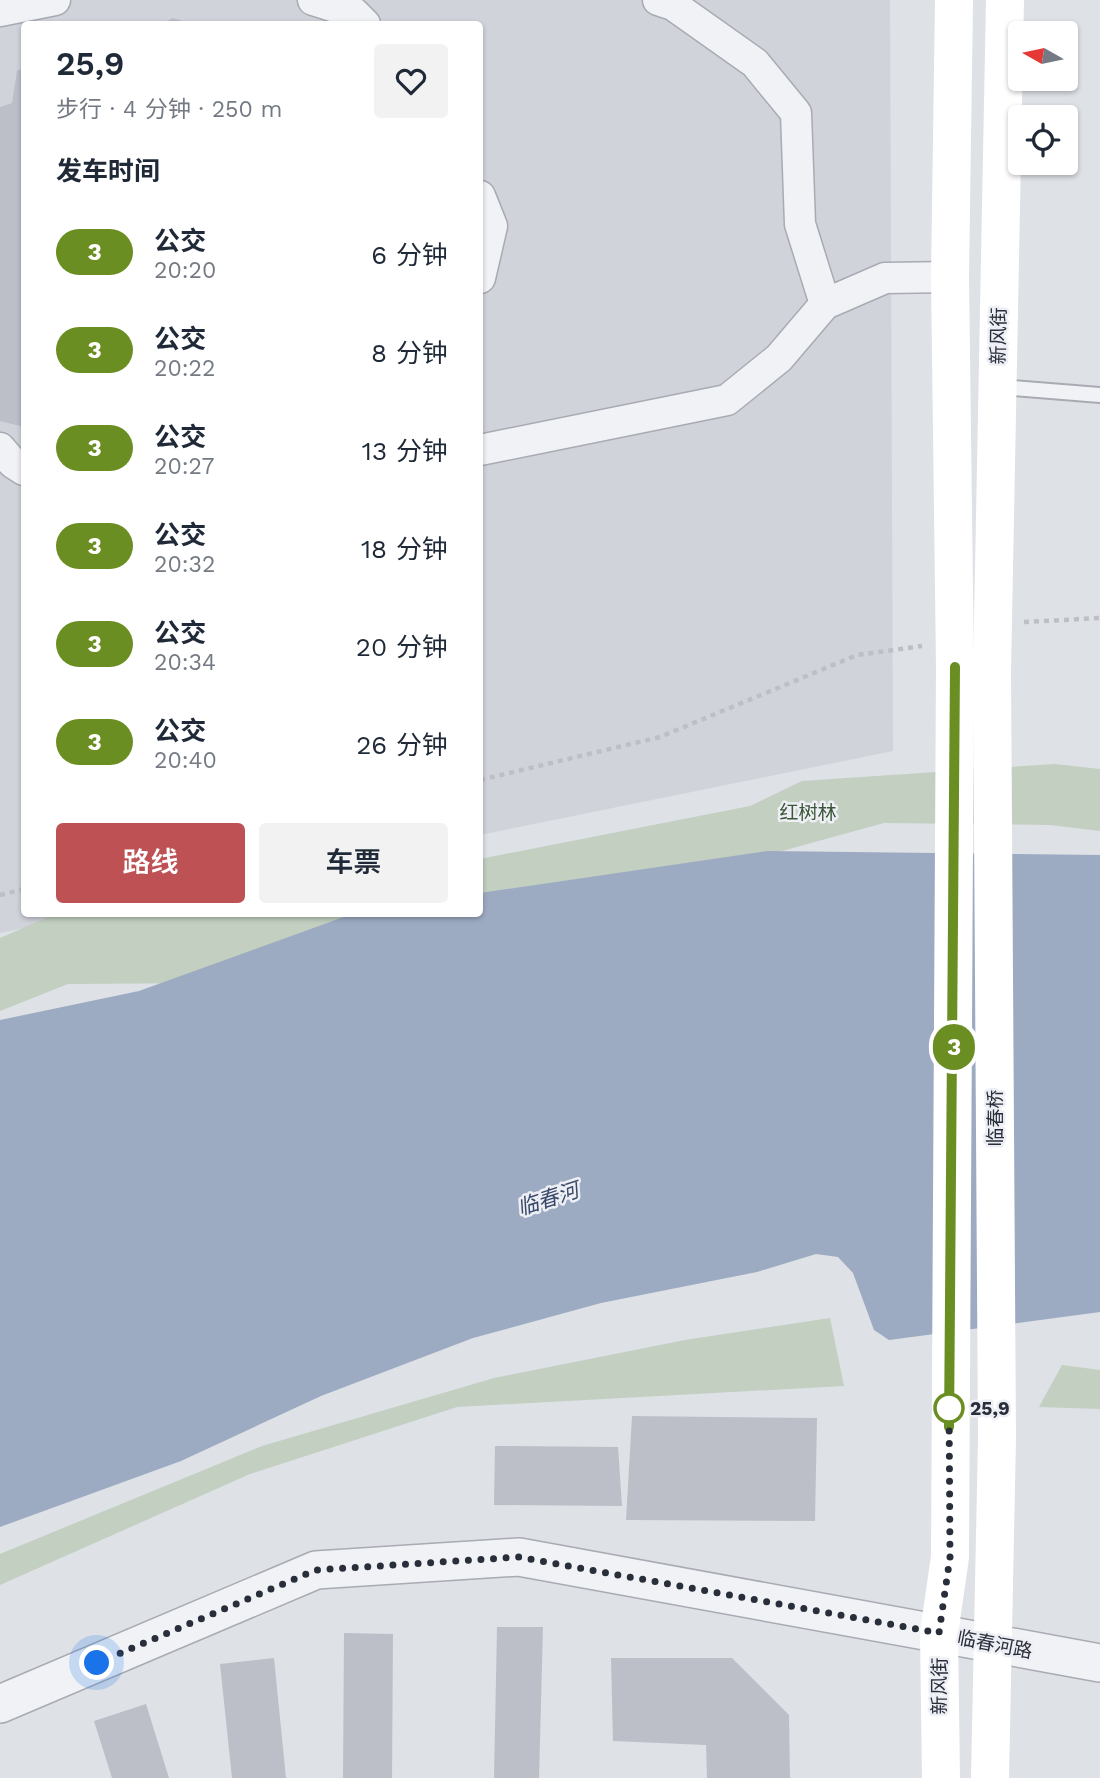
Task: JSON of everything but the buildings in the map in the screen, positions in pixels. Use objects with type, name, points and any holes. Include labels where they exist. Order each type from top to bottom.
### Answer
[{"type":"main road","points":[[954,0],[950,277],[967,660]]},
{"type":"main road","name":"新风街","points":[[940,1778],[939,1633],[950,1557],[949,1427],[967,660],[993,624],[1005,0]]},
{"type":"main road","name":"临春桥","points":[[967,660],[997,1438],[991,1642]]},
{"type":"main road","points":[[990,1778],[991,1642]]},
{"type":"street","points":[[0,11],[55,0]]},
{"type":"street","points":[[313,0],[354,13],[362,21]]},
{"type":"street","points":[[658,0],[673,5],[755,63],[796,113],[800,224],[825,304]]},
{"type":"street","points":[[483,204],[492,226],[483,265]]},
{"type":"street","points":[[483,449],[727,400],[779,358],[825,304],[885,278],[950,277]]},
{"type":"street","points":[[0,448],[21,468]]},
{"type":"street","name":"临春河路","points":[[0,1704],[316,1570],[519,1557],[1100,1662]]},
{"type":"lane","points":[[997,387],[1100,395]]},
{"type":"path","points":[[993,624],[1100,618]]},
{"type":"path","points":[[483,779],[660,737],[857,656],[967,660]]},
{"type":"path","points":[[0,895],[21,890]]},
{"type":"shaded area","points":[[0,0],[890,0],[893,751],[483,834],[483,21],[21,21],[21,917],[78,917],[0,933]]},
{"type":"green space","name":"红树林","points":[[1055,764],[1100,769],[1100,831],[1050,825],[884,823],[687,877],[483,896],[483,858],[750,806],[802,781]]},
{"type":"green space","points":[[48,917],[380,917],[209,983],[68,984],[0,1011],[0,938]]},
{"type":"green space","points":[[830,1318],[844,1386],[457,1407],[250,1474],[0,1585],[0,1554],[262,1446],[494,1378],[685,1340]]},
{"type":"green space","points":[[1062,1365],[1100,1370],[1100,1409],[1039,1407]]},
{"type":"water","name":"临春河","points":[[767,851],[1100,855],[1100,1312],[889,1340],[874,1330],[853,1273],[838,1257],[816,1254],[757,1272],[601,1303],[473,1338],[321,1396],[181,1461],[0,1527],[0,1020],[139,991],[344,917],[483,917],[483,893]]},
{"type":"bus line","name":"3","points":[[949,1427],[955,667]]},
{"type":"place","name":"25,9","points":[[949,1408]]},
{"type":"route","points":[[97,1663],[316,1570],[519,1557],[939,1633],[950,1557],[949,1400],[949,1408]]}]
